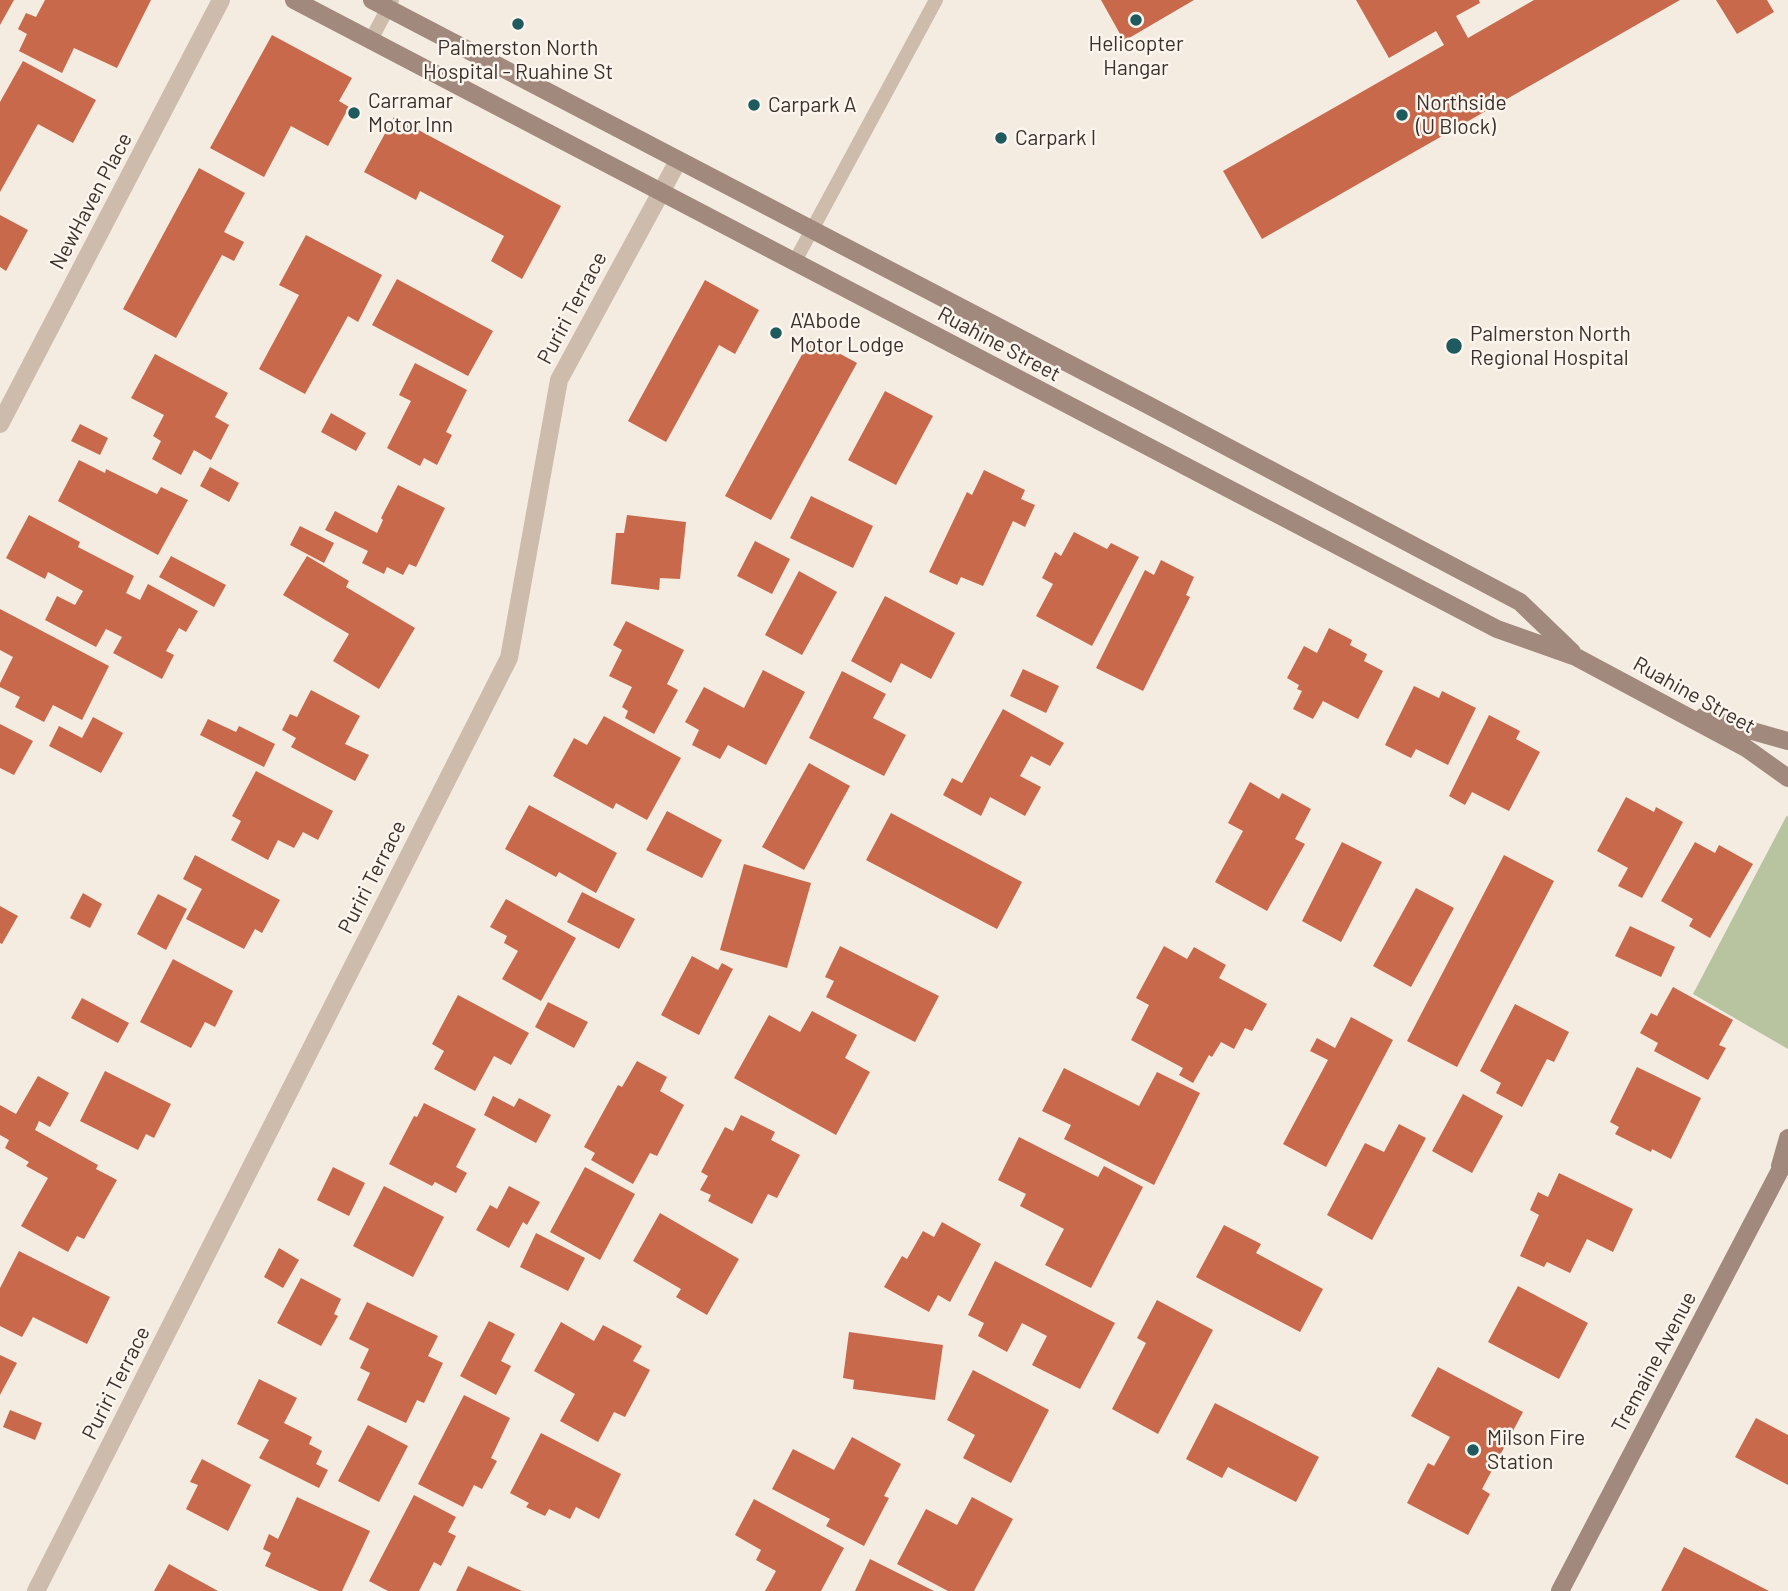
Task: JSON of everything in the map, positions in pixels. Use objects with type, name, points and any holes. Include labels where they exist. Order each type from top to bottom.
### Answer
[{"type":"main road","name":"Ruahine Street","points":[[294,0],[1496,629],[1576,657],[1746,748],[1788,778]]},
{"type":"main road","name":"Ruahine Street","points":[[384,3],[678,161],[1520,602],[1576,657]]},
{"type":"main road","points":[[1669,707],[1788,741]]},
{"type":"main road","points":[[1777,1176],[1788,1138]]},
{"type":"main road","name":"Tremaine Avenue","points":[[1560,1591],[1788,1155]]},
{"type":"street","name":"NewHaven Place","points":[[0,424],[221,0]]},
{"type":"street","name":"Puriri Terrace","points":[[36,1591],[509,657],[559,380],[678,161]]},
{"type":"lane","points":[[794,263],[934,0]]},
{"type":"lane","points":[[372,40],[384,3]]},
{"type":"green space","points":[[1787,815],[1788,818],[1788,1049],[1693,994]]},
{"type":"building","points":[[0,0],[14,0],[0,25]]},
{"type":"building","points":[[45,0],[151,0],[117,68],[74,48],[62,73],[19,51],[27,34],[18,29],[26,13],[36,17]]},
{"type":"building","name":"Helicopter Hangar","points":[[1101,0],[1194,0],[1124,41]]},
{"type":"building","name":"Northside (U Block)","points":[[1356,0],[1479,0],[1480,3],[1456,16],[1468,38],[1534,0],[1680,0],[1262,239],[1223,171],[1444,45],[1436,31],[1389,58]]},
{"type":"building","points":[[1716,0],[1767,0],[1774,12],[1737,34]]},
{"type":"building","points":[[272,35],[352,78],[339,101],[349,107],[328,146],[291,126],[264,177],[210,148]]},
{"type":"building","points":[[23,61],[96,100],[73,143],[38,124],[0,192],[0,102]]},
{"type":"building","points":[[394,117],[561,206],[522,279],[491,261],[504,236],[420,191],[416,200],[364,172]]},
{"type":"building","points":[[199,168],[245,193],[224,232],[244,242],[234,261],[222,255],[176,338],[123,309]]},
{"type":"building","points":[[0,215],[28,230],[6,271],[0,267]]},
{"type":"building","points":[[306,235],[382,275],[358,322],[348,316],[305,394],[259,369],[299,295],[279,285]]},
{"type":"building","points":[[397,279],[493,331],[468,376],[372,325]]},
{"type":"building","points":[[705,280],[759,310],[735,354],[719,345],[666,442],[628,421]]},
{"type":"building","points":[[811,338],[857,363],[771,520],[725,496]]},
{"type":"building","points":[[155,354],[228,393],[215,417],[229,425],[211,460],[194,450],[181,475],[152,459],[161,441],[153,436],[164,415],[131,398]]},
{"type":"building","points":[[415,363],[467,390],[446,432],[452,435],[437,465],[424,458],[420,466],[387,448],[411,401],[399,395]]},
{"type":"building","points":[[885,391],[933,416],[896,485],[848,460]]},
{"type":"building","points":[[331,413],[366,433],[356,451],[321,432]]},
{"type":"building","points":[[80,424],[108,438],[100,455],[71,441]]},
{"type":"building","points":[[79,460],[105,473],[106,469],[157,494],[161,487],[188,500],[158,555],[58,501]]},
{"type":"building","points":[[210,467],[239,483],[229,502],[200,486]]},
{"type":"building","points":[[984,470],[1025,490],[1021,499],[1035,505],[1025,527],[1013,521],[983,586],[961,577],[957,585],[929,572],[967,492],[972,495]]},
{"type":"building","points":[[398,485],[445,508],[416,567],[409,564],[403,575],[387,567],[384,574],[362,563],[368,551],[325,530],[335,511],[377,533],[383,520],[381,518]]},
{"type":"building","points":[[811,496],[873,526],[853,568],[790,538]]},
{"type":"building","points":[[29,515],[80,542],[78,547],[134,576],[126,593],[140,600],[148,584],[198,611],[186,632],[179,628],[166,651],[174,655],[162,679],[113,653],[122,637],[106,629],[96,647],[45,620],[57,596],[75,605],[83,591],[48,572],[45,579],[6,558]]},
{"type":"building","points":[[627,515],[686,522],[680,579],[660,578],[659,590],[611,584],[616,533],[624,533]]},
{"type":"building","points":[[300,526],[334,543],[324,563],[290,545]]},
{"type":"building","points":[[1074,532],[1107,549],[1111,543],[1139,557],[1092,646],[1036,616],[1053,584],[1042,578],[1055,552],[1061,556]]},
{"type":"building","points":[[755,541],[790,559],[772,594],[737,576]]},
{"type":"building","points":[[171,556],[226,585],[214,607],[159,577]]},
{"type":"building","points":[[307,556],[349,581],[346,587],[415,628],[379,689],[333,661],[349,634],[283,595]]},
{"type":"building","points":[[1161,560],[1194,577],[1186,595],[1190,597],[1143,691],[1096,668],[1145,570],[1154,575]]},
{"type":"building","points":[[799,571],[837,592],[802,655],[765,635]]},
{"type":"building","points":[[885,596],[955,633],[931,679],[901,663],[891,683],[851,661]]},
{"type":"building","points":[[0,609],[109,666],[82,720],[53,705],[44,722],[15,707],[20,697],[0,687],[13,657],[0,650]]},
{"type":"building","points":[[626,621],[684,650],[667,684],[678,690],[654,734],[625,718],[628,711],[622,707],[632,687],[609,676],[622,650],[613,645]]},
{"type":"building","points":[[1329,628],[1352,640],[1350,645],[1367,654],[1364,661],[1383,671],[1358,719],[1323,701],[1313,719],[1293,709],[1302,691],[1297,689],[1299,685],[1287,678],[1304,646],[1317,653]]},
{"type":"building","points":[[1023,669],[1059,686],[1046,713],[1010,696]]},
{"type":"building","points":[[763,670],[805,692],[766,765],[728,745],[720,759],[692,745],[699,730],[685,722],[704,687],[744,708]]},
{"type":"building","points":[[842,671],[886,694],[873,718],[906,735],[884,776],[809,738]]},
{"type":"building","points":[[1414,686],[1439,698],[1442,691],[1476,708],[1448,765],[1416,749],[1411,758],[1385,745]]},
{"type":"building","points":[[311,690],[360,716],[345,744],[369,755],[355,781],[291,747],[296,738],[282,730],[290,714],[297,717]]},
{"type":"building","points":[[1003,709],[1064,743],[1050,766],[1031,756],[1020,776],[1041,787],[1025,816],[990,797],[981,816],[943,795],[952,778],[962,783]]},
{"type":"building","points":[[1489,715],[1520,731],[1516,739],[1540,752],[1509,811],[1472,792],[1465,805],[1449,796]]},
{"type":"building","points":[[604,716],[681,758],[647,820],[616,803],[613,809],[553,776],[574,738],[587,745]]},
{"type":"building","points":[[93,717],[123,733],[101,773],[49,746],[59,726],[82,738]]},
{"type":"building","points":[[208,719],[236,732],[239,726],[275,744],[264,767],[200,735]]},
{"type":"building","points":[[0,724],[33,741],[14,775],[0,768]]},
{"type":"building","points":[[809,763],[850,786],[804,870],[762,847]]},
{"type":"building","points":[[256,771],[333,811],[318,840],[303,832],[294,848],[278,840],[268,860],[231,840],[241,821],[232,816]]},
{"type":"building","points":[[1250,782],[1279,799],[1282,793],[1311,809],[1295,839],[1305,844],[1267,911],[1215,882],[1243,831],[1228,823]]},
{"type":"building","points":[[1626,797],[1654,812],[1656,807],[1683,822],[1642,898],[1618,886],[1628,868],[1597,851]]},
{"type":"building","points":[[529,805],[617,853],[596,893],[559,872],[556,877],[505,849]]},
{"type":"building","points":[[667,811],[722,840],[702,878],[646,850]]},
{"type":"building","points":[[891,813],[1022,882],[997,929],[866,860]]},
{"type":"building","points":[[1342,842],[1382,862],[1341,942],[1302,921]]},
{"type":"building","points":[[1695,842],[1715,853],[1719,845],[1753,864],[1710,938],[1689,926],[1693,919],[1661,901]]},
{"type":"building","points":[[195,855],[280,900],[262,933],[255,929],[244,949],[186,919],[202,889],[183,879]]},
{"type":"building","points":[[1504,855],[1554,881],[1457,1067],[1407,1041]]},
{"type":"building","points":[[744,864],[811,883],[787,968],[720,950]]},
{"type":"building","points":[[1416,888],[1454,908],[1411,987],[1373,966]]},
{"type":"building","points":[[582,892],[635,919],[619,949],[567,922]]},
{"type":"building","points":[[83,893],[102,904],[90,928],[70,918]]},
{"type":"building","points":[[158,894],[187,909],[166,950],[137,934]]},
{"type":"building","points":[[506,899],[576,938],[541,1001],[502,979],[518,951],[504,943],[507,936],[490,927]]},
{"type":"building","points":[[0,906],[18,916],[2,944],[0,943]]},
{"type":"building","points":[[1630,926],[1675,947],[1661,977],[1615,956]]},
{"type":"building","points":[[840,946],[939,996],[915,1042],[826,997],[834,981],[825,977]]},
{"type":"building","points":[[1164,946],[1187,959],[1194,947],[1226,965],[1219,978],[1267,1004],[1252,1031],[1245,1028],[1234,1049],[1221,1042],[1212,1057],[1209,1055],[1193,1083],[1179,1075],[1183,1068],[1131,1040],[1149,1005],[1136,998]]},
{"type":"building","points":[[692,956],[718,970],[722,963],[733,969],[699,1035],[661,1015]]},
{"type":"building","points":[[173,959],[233,991],[215,1027],[205,1022],[191,1048],[140,1022]]},
{"type":"building","points":[[1673,987],[1733,1020],[1719,1045],[1726,1048],[1708,1080],[1654,1051],[1658,1043],[1640,1033],[1651,1013],[1657,1016]]},
{"type":"building","points":[[458,995],[529,1033],[511,1065],[494,1056],[475,1091],[434,1069],[444,1051],[432,1044]]},
{"type":"building","points":[[82,998],[129,1023],[118,1043],[71,1018]]},
{"type":"building","points":[[548,1002],[588,1022],[574,1048],[535,1027]]},
{"type":"building","points":[[1515,1004],[1569,1032],[1554,1062],[1547,1059],[1522,1107],[1496,1093],[1501,1083],[1480,1071]]},
{"type":"building","points":[[812,1011],[857,1035],[845,1058],[870,1072],[836,1135],[734,1078],[769,1015],[800,1032]]},
{"type":"building","points":[[1351,1017],[1393,1040],[1326,1167],[1283,1144],[1328,1060],[1310,1051],[1317,1038],[1335,1048]]},
{"type":"building","points":[[637,1061],[667,1077],[660,1091],[684,1105],[657,1156],[650,1153],[633,1184],[591,1160],[595,1153],[584,1147],[618,1085],[622,1087]]},
{"type":"building","points":[[1637,1067],[1701,1098],[1671,1159],[1615,1134],[1619,1127],[1610,1122]]},
{"type":"building","points":[[1064,1068],[1139,1106],[1157,1072],[1200,1093],[1154,1185],[1064,1139],[1071,1125],[1042,1111]]},
{"type":"building","points":[[105,1071],[171,1104],[154,1138],[146,1134],[138,1150],[80,1121]]},
{"type":"building","points":[[38,1076],[69,1093],[50,1127],[39,1121],[35,1130],[98,1165],[96,1169],[117,1180],[84,1239],[77,1236],[68,1252],[21,1226],[48,1178],[26,1166],[29,1162],[5,1148],[9,1140],[0,1135],[0,1105],[16,1114]]},
{"type":"building","points":[[1463,1094],[1503,1116],[1472,1173],[1432,1151]]},
{"type":"building","points":[[493,1096],[514,1107],[519,1098],[551,1115],[536,1143],[484,1115]]},
{"type":"building","points":[[424,1103],[476,1129],[456,1167],[467,1173],[456,1193],[435,1182],[432,1186],[389,1164],[414,1116],[417,1117]]},
{"type":"building","points":[[741,1115],[775,1132],[771,1140],[800,1155],[777,1198],[768,1194],[752,1224],[708,1201],[711,1195],[700,1190],[708,1176],[701,1172],[725,1127],[733,1131]]},
{"type":"building","points":[[1399,1124],[1426,1138],[1372,1240],[1327,1215],[1365,1143],[1384,1152]]},
{"type":"building","points":[[1019,1137],[1098,1177],[1104,1166],[1143,1187],[1091,1288],[1045,1265],[1064,1229],[1020,1206],[1026,1194],[998,1180]]},
{"type":"building","points":[[333,1167],[365,1183],[349,1216],[317,1200]]},
{"type":"building","points":[[585,1167],[635,1194],[600,1260],[550,1232]]},
{"type":"building","points":[[1559,1173],[1633,1209],[1613,1252],[1587,1239],[1570,1273],[1547,1262],[1544,1267],[1520,1256],[1539,1215],[1530,1210],[1538,1192],[1548,1197]]},
{"type":"building","points":[[384,1186],[444,1217],[413,1277],[353,1246]]},
{"type":"building","points":[[509,1186],[540,1202],[527,1225],[523,1222],[509,1248],[476,1230],[490,1205],[497,1209]]},
{"type":"building","points":[[660,1213],[739,1259],[707,1315],[676,1297],[681,1289],[633,1261]]},
{"type":"building","points":[[942,1222],[981,1244],[950,1302],[938,1295],[929,1312],[884,1287],[902,1256],[907,1259],[923,1231],[934,1237]]},
{"type":"building","points":[[1224,1225],[1261,1244],[1256,1253],[1323,1289],[1300,1332],[1196,1277]]},
{"type":"building","points":[[536,1233],[585,1258],[568,1291],[520,1267]]},
{"type":"building","points":[[279,1248],[299,1260],[283,1288],[264,1277]]},
{"type":"building","points":[[19,1251],[110,1297],[87,1344],[33,1317],[22,1337],[0,1326],[0,1288]]},
{"type":"building","points":[[995,1261],[1115,1323],[1080,1389],[1032,1365],[1047,1336],[1022,1323],[1007,1352],[978,1336],[984,1323],[968,1315]]},
{"type":"building","points":[[301,1278],[341,1299],[334,1314],[338,1316],[321,1346],[277,1323]]},
{"type":"building","points":[[1518,1286],[1588,1323],[1559,1379],[1488,1342]]},
{"type":"building","points":[[1157,1300],[1213,1330],[1158,1434],[1112,1409],[1146,1343],[1137,1338]]},
{"type":"building","points":[[367,1302],[438,1336],[428,1356],[443,1363],[424,1403],[417,1400],[406,1423],[357,1400],[370,1373],[360,1368],[369,1349],[349,1339]]},
{"type":"building","points":[[489,1321],[515,1334],[501,1361],[511,1366],[496,1395],[460,1376]]},
{"type":"building","points":[[561,1322],[594,1341],[603,1325],[642,1346],[633,1361],[650,1370],[625,1417],[614,1412],[598,1442],[560,1421],[575,1394],[534,1371]]},
{"type":"building","points":[[849,1332],[943,1345],[935,1400],[853,1389],[854,1380],[843,1378]]},
{"type":"building","points":[[0,1355],[17,1363],[0,1395]]},
{"type":"building","name":"Milson Fire Station","points":[[1438,1367],[1523,1412],[1482,1489],[1490,1494],[1468,1535],[1407,1503],[1428,1463],[1434,1466],[1450,1437],[1411,1416]]},
{"type":"building","points":[[973,1370],[1049,1410],[1011,1483],[963,1458],[975,1435],[947,1420]]},
{"type":"building","points":[[259,1379],[297,1398],[284,1423],[312,1437],[309,1444],[322,1451],[316,1464],[328,1470],[319,1488],[259,1458],[269,1440],[237,1424]]},
{"type":"building","points":[[464,1395],[510,1418],[491,1458],[497,1461],[482,1489],[474,1485],[463,1507],[418,1484]]},
{"type":"building","points":[[1215,1403],[1319,1457],[1296,1502],[1228,1467],[1222,1478],[1186,1459]]},
{"type":"building","points":[[10,1410],[42,1423],[35,1440],[3,1427]]},
{"type":"building","points":[[1756,1418],[1788,1435],[1788,1485],[1735,1457]]},
{"type":"building","points":[[368,1425],[408,1446],[379,1502],[338,1481]]},
{"type":"building","points":[[541,1433],[621,1474],[599,1519],[576,1507],[570,1519],[549,1509],[545,1516],[526,1507],[529,1503],[510,1493]]},
{"type":"building","points":[[852,1437],[901,1464],[884,1496],[889,1498],[864,1546],[826,1526],[830,1519],[772,1489],[793,1449],[834,1470]]},
{"type":"building","points":[[202,1459],[251,1485],[228,1531],[186,1509],[198,1485],[190,1482]]},
{"type":"building","points":[[414,1495],[456,1517],[448,1532],[456,1536],[441,1566],[434,1562],[419,1591],[388,1591],[369,1581]]},
{"type":"building","points":[[297,1497],[370,1531],[342,1591],[319,1591],[265,1566],[271,1553],[263,1549],[269,1534],[278,1539]]},
{"type":"building","points":[[972,1497],[1013,1519],[974,1591],[948,1591],[897,1564],[926,1509],[957,1525]]},
{"type":"building","points":[[754,1499],[844,1548],[821,1591],[765,1591],[776,1571],[756,1560],[761,1550],[735,1535]]},
{"type":"building","points":[[1684,1547],[1769,1591],[1661,1591]]},
{"type":"building","points":[[870,1559],[934,1591],[855,1591]]},
{"type":"building","points":[[169,1564],[218,1591],[154,1591]]},
{"type":"building","points":[[468,1566],[522,1591],[456,1591]]},
{"type":"place","name":"Helicopter Hangar","points":[[1136,20]]},
{"type":"place","name":"Palmerston North Hospital - Ruahine St","points":[[518,24]]},
{"type":"place","name":"Carpark A","points":[[754,105]]},
{"type":"place","name":"Carramar Motor Inn","points":[[354,113]]},
{"type":"place","name":"Northside (U Block)","points":[[1402,115]]},
{"type":"place","name":"Carpark I","points":[[1001,138]]},
{"type":"place","name":"A'Abode Motor Lodge","points":[[776,333]]},
{"type":"place","name":"Palmerston North Regional Hospital","points":[[1454,346]]},
{"type":"place","name":"Milson Fire Station","points":[[1473,1450]]}]
